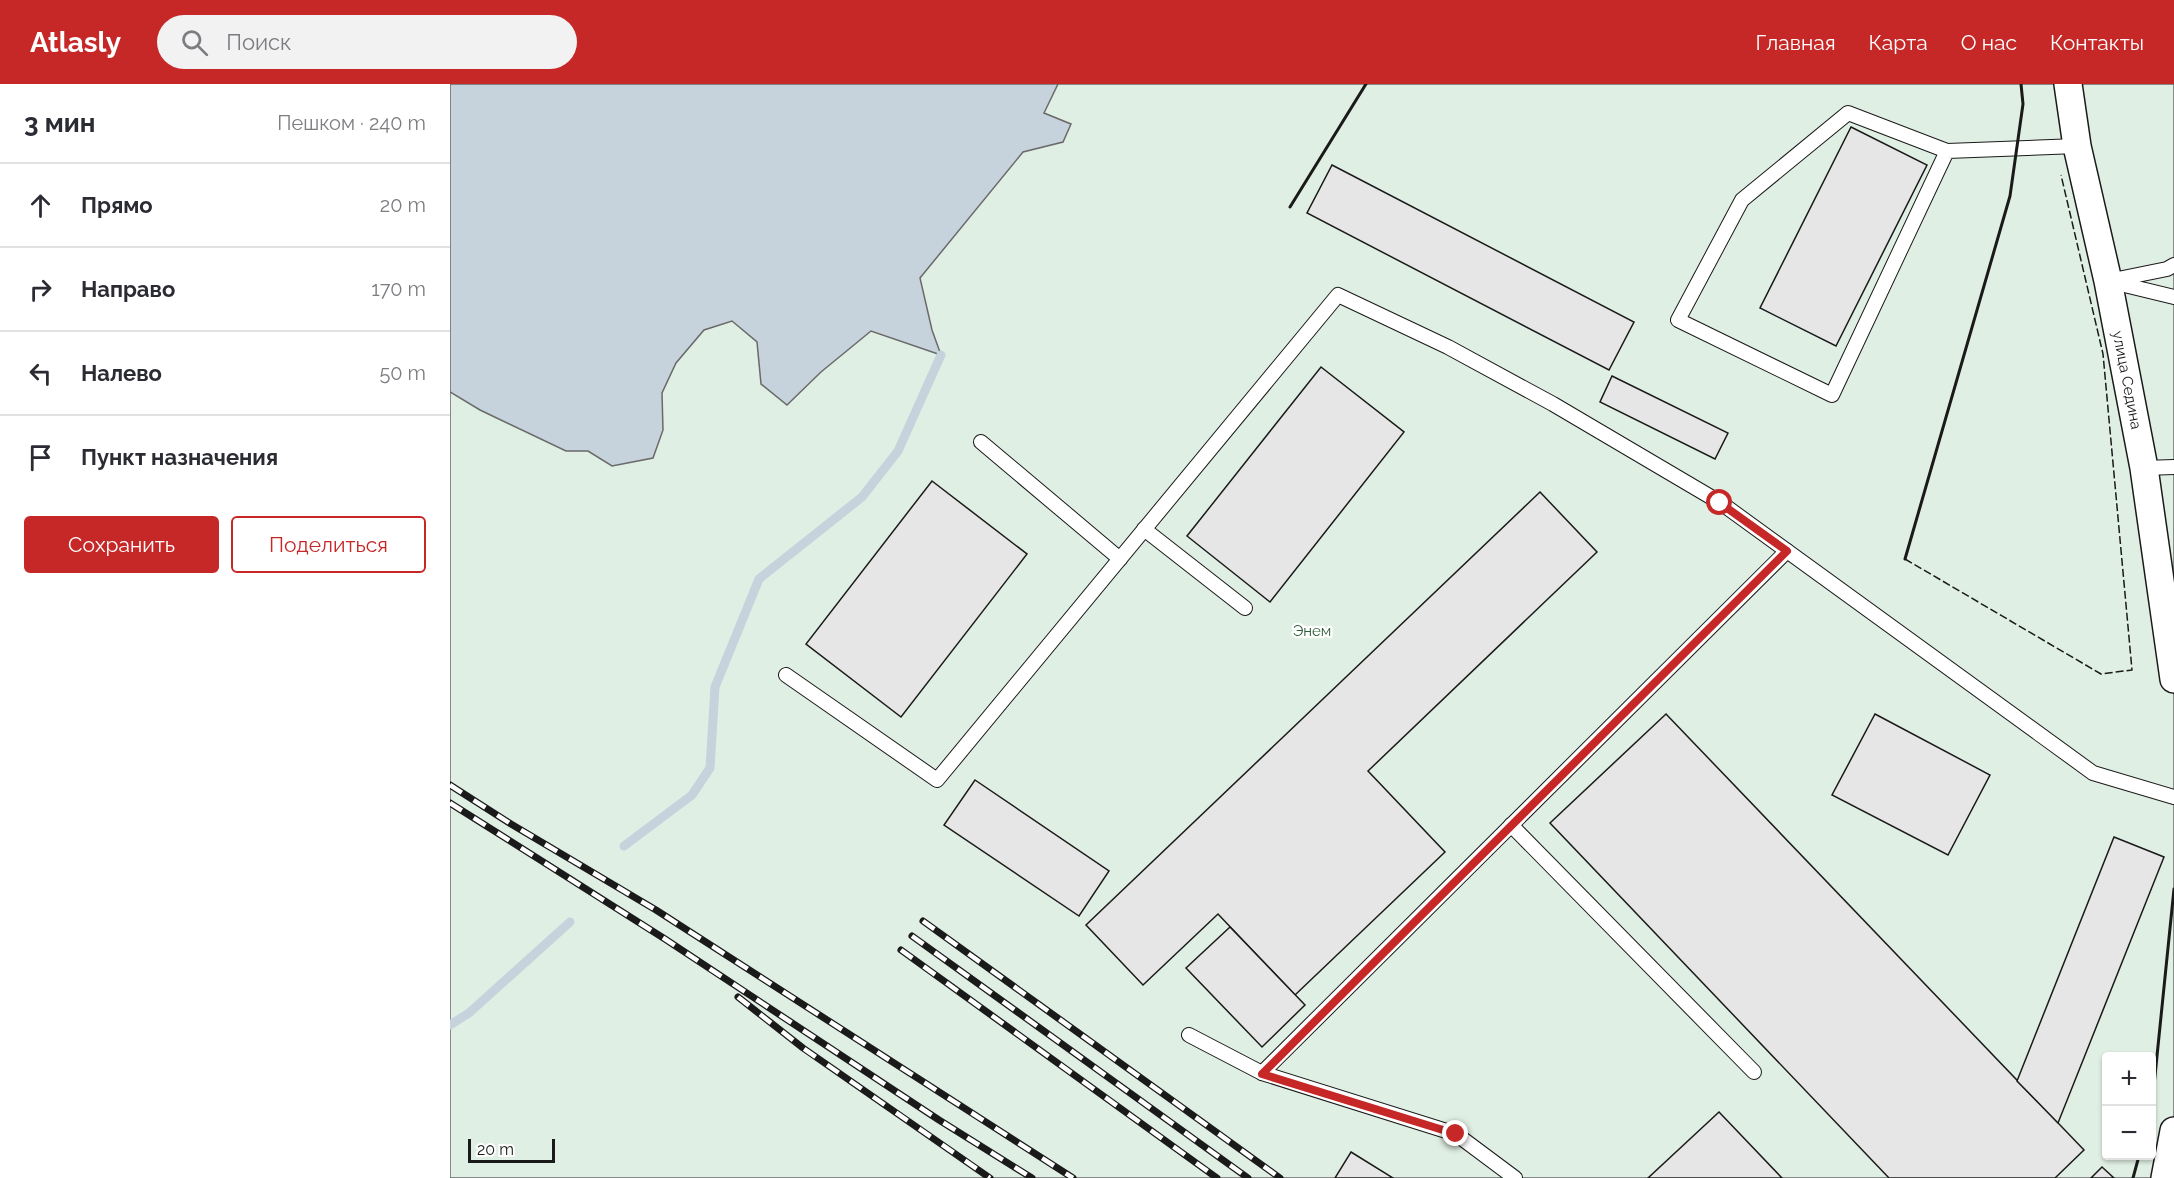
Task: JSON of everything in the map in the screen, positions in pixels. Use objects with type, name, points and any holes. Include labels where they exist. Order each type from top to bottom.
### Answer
[{"type":"street","name":"улица Седина","points":[[2068,84],[2077,146],[2108,281],[2144,468],[2174,679]]},
{"type":"street","points":[[2165,1178],[2174,1131]]},
{"type":"lane","points":[[1947,151],[1832,395],[1678,320],[1742,200],[1848,113],[1947,151],[2077,146]]},
{"type":"lane","points":[[2108,281],[2167,269],[2174,265]]},
{"type":"lane","points":[[2108,281],[2174,297]]},
{"type":"lane","points":[[786,675],[937,780],[1338,296],[1448,347],[1552,404],[1720,503],[2093,773],[2174,797]]},
{"type":"lane","points":[[981,442],[1120,559]]},
{"type":"lane","points":[[2144,468],[2174,467]]},
{"type":"lane","points":[[1144,529],[1245,608]]},
{"type":"lane","points":[[1262,1074],[1787,551]]},
{"type":"lane","points":[[1511,825],[1754,1072]]},
{"type":"lane","points":[[1189,1035],[1262,1074],[1456,1134],[1515,1178]]},
{"type":"green space","name":"Энем","points":[[450,84],[2174,84],[2174,1178],[450,1178]]},
{"type":"shaded area","points":[[450,84],[1058,84],[1044,113],[1071,124],[1063,142],[1023,152],[920,278],[932,330],[941,355],[871,331],[821,372],[787,405],[761,384],[757,342],[732,321],[704,330],[676,363],[662,393],[663,430],[653,458],[612,466],[588,451],[566,451],[480,410],[450,392]]},
{"type":"building","points":[[1851,127],[1927,165],[1836,346],[1760,308]]},
{"type":"building","points":[[1332,165],[1634,322],[1609,370],[1307,213]]},
{"type":"building","points":[[1321,367],[1404,432],[1270,602],[1187,536]]},
{"type":"building","points":[[1612,376],[1728,433],[1715,459],[1600,402]]},
{"type":"building","points":[[932,481],[1027,554],[901,717],[806,644]]},
{"type":"building","points":[[1540,492],[1597,552],[1368,771],[1445,852],[1295,995],[1218,914],[1143,985],[1086,925]]},
{"type":"building","points":[[1666,714],[2084,1150],[2055,1178],[1889,1178],[1550,823]]},
{"type":"building","points":[[1875,714],[1990,775],[1948,855],[1832,795]]},
{"type":"building","points":[[975,780],[1109,871],[1079,916],[944,825]]},
{"type":"building","points":[[2114,837],[2164,857],[2058,1123],[2017,1081]]},
{"type":"building","points":[[1230,927],[1305,1005],[1262,1047],[1186,968]]},
{"type":"building","points":[[1719,1112],[1782,1178],[1648,1178]]},
{"type":"building","points":[[1351,1152],[1393,1178],[1335,1178]]},
{"type":"building","points":[[2102,1167],[2114,1178],[2091,1178]]},
{"type":"waterway","points":[[624,846],[692,795],[710,768],[715,687],[759,579],[862,497],[898,451],[941,355]]},
{"type":"waterway","points":[[450,1025],[469,1013],[570,922]]},
{"type":"railway","points":[[450,785],[656,910],[1073,1178]]},
{"type":"railway","points":[[450,803],[665,939],[939,1120],[1032,1178]]},
{"type":"railway","points":[[923,921],[1280,1178]]},
{"type":"railway","points":[[912,936],[1248,1178]]},
{"type":"railway","points":[[901,950],[1217,1178]]},
{"type":"railway","points":[[738,997],[803,1048],[990,1178]]},
{"type":"fence","points":[[1905,559],[2101,674],[2132,670],[2103,354],[2061,175]]},
{"type":"wall","points":[[1290,207],[1366,84]]},
{"type":"wall","points":[[1905,559],[2010,196],[2023,104],[2021,84]]},
{"type":"wall","points":[[2156,1066],[2174,889]]},
{"type":"wall","points":[[2133,1178],[2138,1160]]},
{"type":"route","points":[[1456,1134],[1262,1074],[1787,551],[1720,503]]}]
